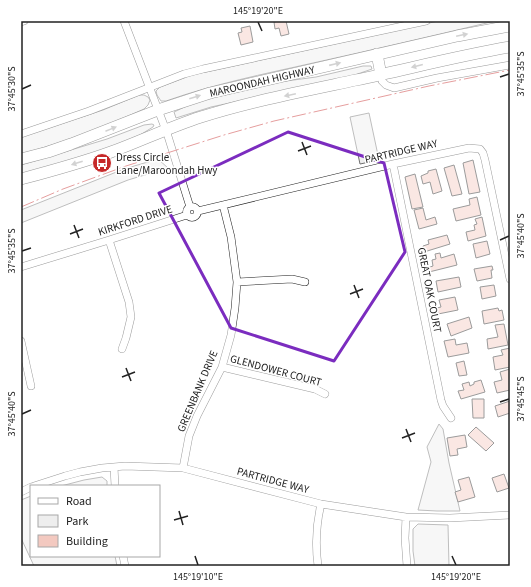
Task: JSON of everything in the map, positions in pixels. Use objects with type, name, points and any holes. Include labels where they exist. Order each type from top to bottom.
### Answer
[{"type":"highway","name":"MAROONDAH HIGHWAY","points":[[21,159],[71,144],[158,110],[210,93],[376,54],[510,26]]},
{"type":"highway","name":"MAROONDAH HIGHWAY","points":[[21,179],[76,164],[166,129],[237,107],[434,62],[510,47]]},
{"type":"highway","points":[[376,54],[381,75]]},
{"type":"street","points":[[124,21],[166,129],[190,207]]},
{"type":"street","points":[[21,134],[90,111],[184,74],[426,21]]},
{"type":"street","points":[[381,75],[382,81],[386,85],[394,88],[443,77],[510,65]]},
{"type":"street","name":"PARTRIDGE WAY","points":[[198,211],[393,164],[469,148],[480,149],[485,160],[510,279]]},
{"type":"street","name":"GREAT OAK COURT","points":[[393,164],[441,400],[451,418]]},
{"type":"street","name":"GREENBANK DRIVE","points":[[183,468],[189,436],[197,416],[222,367],[231,336],[236,308],[237,282],[231,237],[223,206]]},
{"type":"street","points":[[190,207],[195,207],[198,211],[197,215],[191,218],[187,215],[186,211],[190,207]]},
{"type":"street","name":"KIRKFORD DRIVE","points":[[21,267],[187,215]]},
{"type":"street","points":[[109,240],[129,302],[131,317],[122,349]]},
{"type":"street","points":[[237,282],[292,279],[305,282]]},
{"type":"street","points":[[21,341],[31,386]]},
{"type":"street","name":"GLENDOWER COURT","points":[[222,367],[315,389],[325,394]]},
{"type":"street","points":[[114,467],[115,485]]},
{"type":"street","name":"PARTRIDGE WAY","points":[[38,485],[80,472],[114,467],[183,468],[321,504],[406,516],[450,518],[510,515]]},
{"type":"street","points":[[318,566],[316,534],[321,504]]},
{"type":"street","points":[[406,516],[405,538],[407,566]]},
{"type":"highlighted area","points":[[288,132],[384,163],[405,252],[334,361],[231,328],[159,193]]},
{"type":"green space","points":[[438,21],[498,21],[239,80],[202,89],[166,101],[161,101],[157,95],[156,91],[160,87],[192,75]]},
{"type":"green space","points":[[363,66],[371,66],[372,69],[346,78],[211,107],[176,118],[174,112],[191,104],[208,99],[279,82],[316,77]]},
{"type":"green space","points":[[139,95],[144,95],[150,100],[144,109],[83,134],[21,154],[21,137],[103,110]]},
{"type":"green space","points":[[369,113],[379,160],[360,164],[350,117]]},
{"type":"green space","points":[[144,125],[154,125],[153,127],[140,135],[107,149],[21,175],[21,165],[107,139]]},
{"type":"green space","points":[[158,159],[168,168],[128,180],[21,223],[21,210],[124,169]]},
{"type":"green space","points":[[439,424],[443,429],[460,511],[418,510],[431,462],[427,447]]},
{"type":"green space","points":[[102,477],[107,481],[107,485],[65,485]]},
{"type":"green space","points":[[30,496],[30,557],[115,557],[117,566],[34,566],[21,538],[21,500]]},
{"type":"green space","points":[[418,524],[448,525],[449,566],[415,566],[413,529]]},
{"type":"building","points":[[286,21],[289,34],[281,36],[279,28],[275,29],[274,22]]},
{"type":"building","points":[[250,26],[253,42],[241,45],[238,33],[242,32],[241,28]]},
{"type":"building","points":[[473,160],[480,192],[469,194],[463,163]]},
{"type":"building","points":[[454,165],[462,194],[452,196],[444,168]]},
{"type":"building","points":[[436,169],[442,191],[433,194],[430,182],[423,184],[421,176],[428,173],[428,171]]},
{"type":"building","points":[[415,174],[423,207],[412,209],[405,177]]},
{"type":"building","points":[[477,197],[481,215],[456,221],[453,209],[470,205],[469,199]]},
{"type":"building","points":[[423,208],[426,220],[435,217],[437,224],[419,229],[414,210]]},
{"type":"building","points":[[482,217],[486,236],[468,241],[466,232],[475,230],[474,225],[477,224],[475,219]]},
{"type":"building","points":[[447,235],[450,244],[424,252],[423,246],[429,244],[428,240]]},
{"type":"building","points":[[487,241],[490,254],[476,258],[473,244]]},
{"type":"building","points":[[440,253],[441,258],[454,254],[457,265],[429,272],[427,268],[433,266],[432,260],[436,259],[435,254]]},
{"type":"building","points":[[492,266],[492,278],[477,281],[474,269]]},
{"type":"building","points":[[459,277],[461,287],[438,292],[436,281]]},
{"type":"building","points":[[494,285],[496,296],[482,299],[480,287]]},
{"type":"building","points":[[455,297],[458,310],[438,314],[437,308],[441,307],[439,300]]},
{"type":"building","points":[[498,308],[499,311],[502,310],[504,320],[484,324],[482,311]]},
{"type":"building","points":[[469,317],[472,328],[451,336],[447,324]]},
{"type":"building","points":[[504,324],[508,345],[488,349],[487,339],[498,337],[495,325]]},
{"type":"building","points":[[455,339],[456,345],[467,343],[469,353],[448,357],[444,341]]},
{"type":"building","points":[[510,348],[510,367],[495,370],[493,357],[503,355],[501,350]]},
{"type":"building","points":[[464,361],[467,375],[459,376],[456,363]]},
{"type":"building","points":[[510,369],[510,390],[497,393],[494,382],[502,380],[500,372]]},
{"type":"building","points":[[481,380],[485,392],[461,399],[458,391],[464,390],[462,384],[469,382],[470,386],[474,384],[474,382]]},
{"type":"building","points":[[472,399],[484,399],[484,418],[473,418]]},
{"type":"building","points":[[510,401],[510,413],[498,417],[495,406]]},
{"type":"building","points":[[476,427],[494,443],[486,451],[468,435]]},
{"type":"building","points":[[465,435],[467,447],[457,449],[458,455],[450,456],[447,438]]},
{"type":"building","points":[[504,474],[509,488],[497,492],[492,478]]},
{"type":"building","points":[[469,477],[475,497],[458,502],[455,492],[461,490],[458,480]]},
{"type":"power","points":[[21,207],[63,189],[126,166],[224,135],[274,121],[429,86],[510,70]]},
{"type":"place","name":"Dress Circle Lane/Maroondah Hwy","points":[[102,163]]}]
